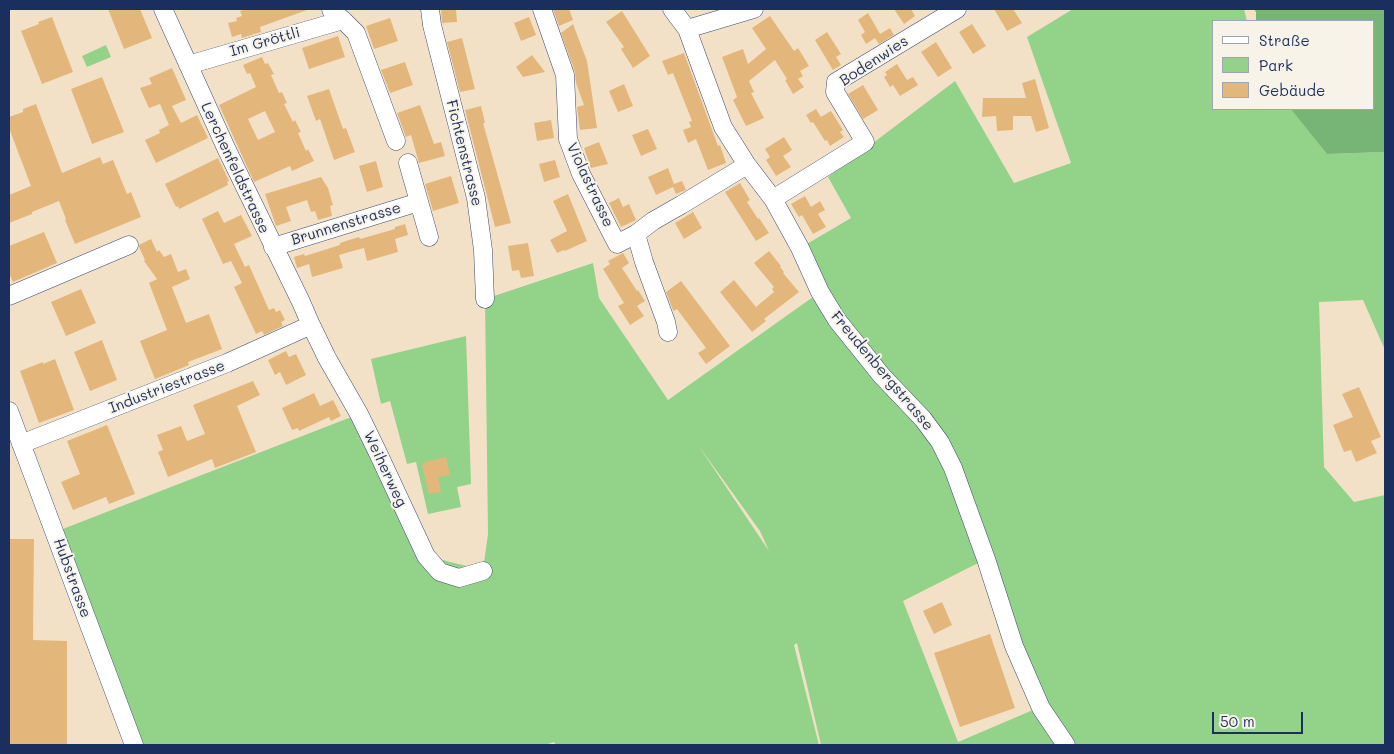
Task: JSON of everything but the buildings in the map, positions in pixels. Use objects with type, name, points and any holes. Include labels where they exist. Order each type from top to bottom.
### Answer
[{"type":"street","name":"Lerchenfeldstrasse","points":[[162,9],[311,325]]},
{"type":"street","name":"Fichtenstrasse","points":[[430,9],[432,25],[476,198],[483,250],[485,299]]},
{"type":"street","name":"Violastrasse","points":[[542,9],[565,74],[568,138],[581,174],[617,244],[636,234]]},
{"type":"street","name":"Freudenbergstrasse","points":[[672,9],[687,29],[722,127],[747,165],[773,199],[800,248],[820,292],[837,320],[882,376],[923,419],[940,442],[953,468],[983,550],[1014,646],[1041,708],[1066,745]]},
{"type":"street","points":[[687,29],[754,9]]},
{"type":"street","name":"Bodenwies","points":[[773,199],[865,142],[834,92],[836,82],[957,9]]},
{"type":"street","name":"Im Gröttli","points":[[188,65],[337,14],[356,33],[396,141]]},
{"type":"street","name":"Brunnenstrasse","points":[[408,163],[429,237]]},
{"type":"street","points":[[668,332],[636,234],[653,221],[747,165]]},
{"type":"street","name":"Brunnenstrasse","points":[[273,247],[420,202]]},
{"type":"street","points":[[9,296],[129,244]]},
{"type":"street","name":"Industriestrasse","points":[[21,444],[227,363],[311,325]]},
{"type":"street","name":"Weiherweg","points":[[311,325],[327,358],[359,414],[426,556],[440,572],[459,578],[483,570]]},
{"type":"street","name":"Hubstrasse","points":[[9,410],[134,745]]},
{"type":"green space","points":[[1073,9],[1244,9],[1247,20],[1212,20],[1212,110],[1294,110],[1327,154],[1385,152],[1385,350],[1363,300],[1319,302],[1324,467],[1354,502],[1385,495],[1385,745],[821,745],[797,643],[794,645],[819,745],[556,745],[554,742],[545,745],[134,745],[55,532],[359,414],[426,556],[483,570],[488,534],[485,299],[593,263],[599,298],[668,400],[820,292],[800,248],[851,218],[828,177],[955,81],[1014,183],[1071,163],[1027,37]],"holes":[[[698,445],[760,531],[769,551]],[[986,559],[1040,707],[958,742],[903,601]]]},
{"type":"green space","points":[[1254,9],[1385,9],[1385,152],[1327,154],[1292,110],[1374,110],[1374,20],[1256,20]]},
{"type":"green space","points":[[106,45],[111,57],[87,67],[82,56]]},
{"type":"green space","points":[[466,336],[471,484],[457,487],[461,507],[428,514],[416,462],[407,464],[390,401],[381,404],[371,359]]}]
